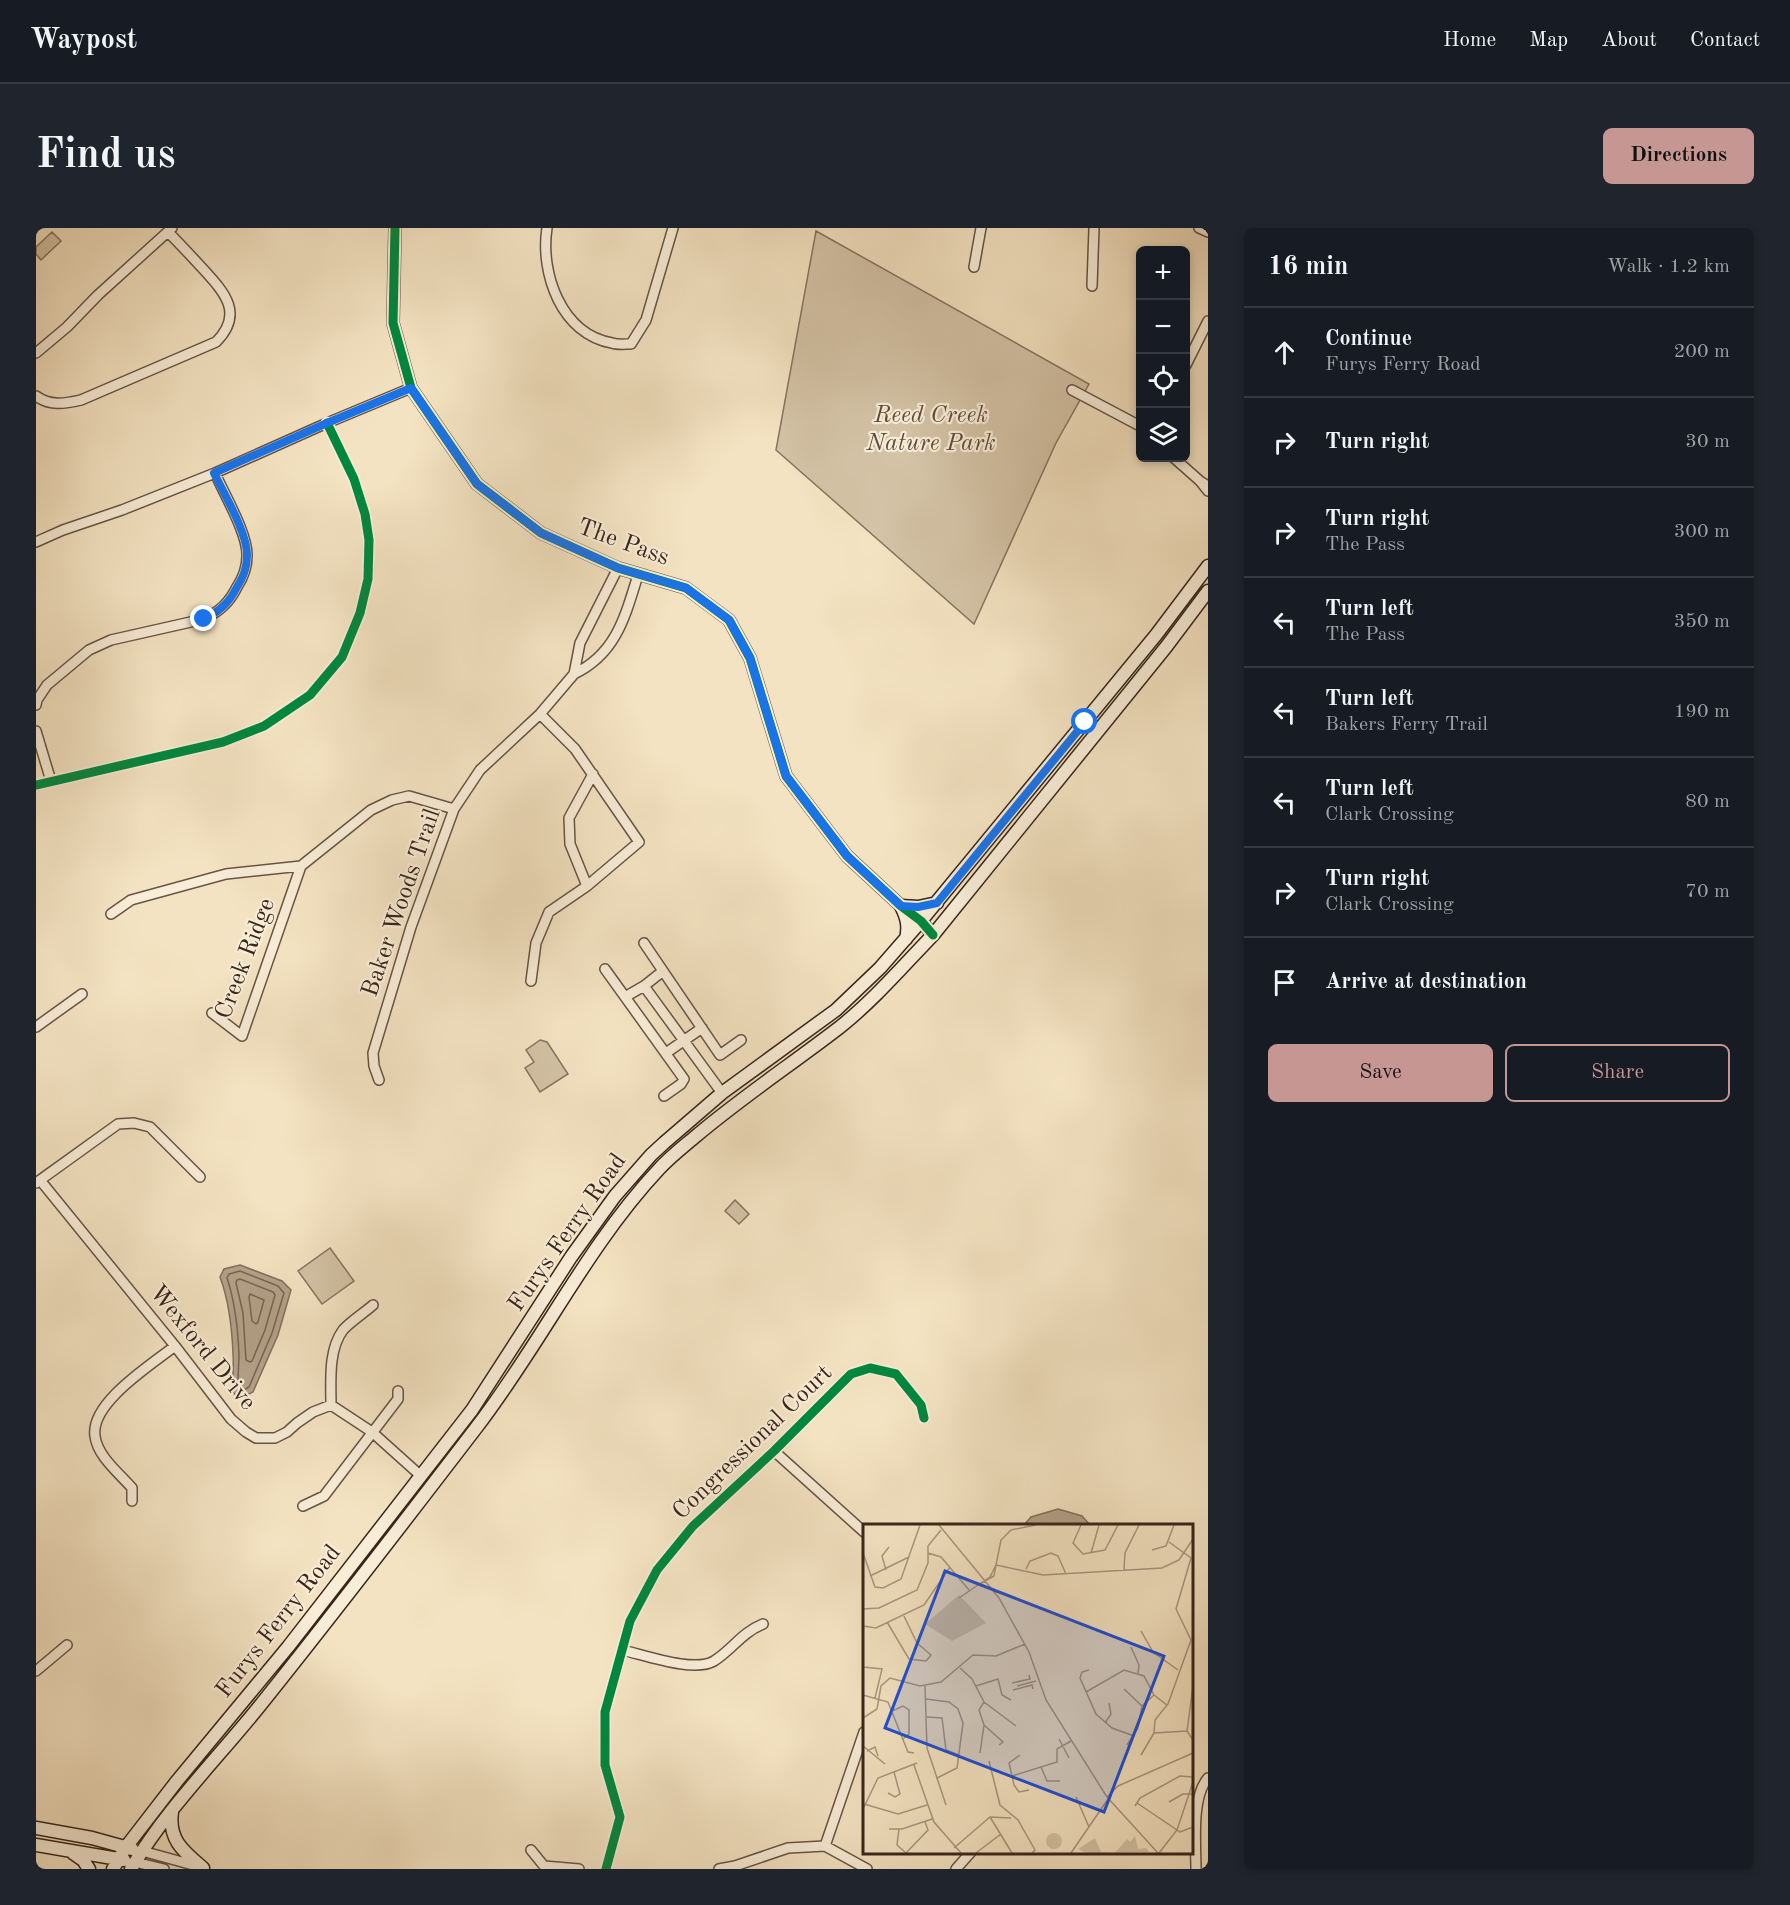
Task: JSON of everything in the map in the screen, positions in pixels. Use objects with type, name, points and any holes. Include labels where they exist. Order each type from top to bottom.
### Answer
[{"type":"main road","name":"Furys Ferry Road","points":[[116,1864],[126,1847],[177,1781],[288,1647],[472,1410],[571,1257],[615,1196],[651,1155],[722,1093],[836,1010],[880,968],[937,903],[1156,635],[1208,566]]},
{"type":"main road","name":"Furys Ferry Road","points":[[136,1861],[172,1812],[335,1612],[484,1419],[561,1304],[582,1268],[625,1208],[652,1176],[728,1108],[843,1024],[933,935],[1166,647],[1208,591]]},
{"type":"main road","points":[[1085,722],[1097,731]]},
{"type":"main road","points":[[906,939],[907,919],[901,906],[918,907],[937,903]]},
{"type":"main road","points":[[172,1812],[171,1823],[174,1837],[184,1852],[204,1869]]},
{"type":"main road","points":[[36,1828],[126,1847],[136,1861],[116,1864],[36,1845]]},
{"type":"main road","points":[[69,1851],[83,1860],[89,1869]]},
{"type":"street","name":"The Pass","points":[[395,228],[393,322],[411,388],[477,484],[541,533],[618,568],[686,588],[729,620],[750,658],[786,776],[847,856],[901,906],[921,921],[933,935]]},
{"type":"street","points":[[547,228],[544,246],[548,276],[558,302],[578,326],[600,340],[613,344],[631,344],[646,320],[673,228]]},
{"type":"street","points":[[974,267],[981,228]]},
{"type":"street","points":[[1092,286],[1094,228]]},
{"type":"street","points":[[1199,228],[1208,232]]},
{"type":"street","points":[[36,353],[67,327],[98,295],[170,230],[225,293],[231,311],[225,333],[216,342],[81,400],[62,404],[44,401],[36,396]]},
{"type":"street","points":[[1190,355],[1208,321]]},
{"type":"street","points":[[36,542],[214,473],[411,388]]},
{"type":"street","points":[[1072,390],[1136,424]]},
{"type":"street","points":[[36,785],[223,742],[264,726],[310,695],[342,657],[363,602],[368,579],[369,540],[365,514],[354,479],[327,423]]},
{"type":"street","points":[[1179,462],[1204,484],[1208,491]]},
{"type":"street","points":[[36,705],[47,685],[89,650],[111,640],[204,619],[218,612],[230,601],[243,577],[247,555],[241,529],[214,473]]},
{"type":"street","name":"Baker Woods Trail","points":[[574,674],[580,643],[618,568]]},
{"type":"street","name":"Baker Woods Trail","points":[[379,1080],[374,1066],[373,1053],[411,927],[454,809],[480,770],[540,714],[574,674],[596,662],[610,645],[626,614],[638,575]]},
{"type":"street","points":[[531,981],[536,943],[549,912],[587,886],[639,842],[575,749],[540,714]]},
{"type":"street","points":[[36,731],[51,781]]},
{"type":"street","points":[[587,886],[570,844],[569,818],[593,774]]},
{"type":"street","points":[[111,914],[132,900],[226,874],[301,866],[371,810],[392,800],[409,796],[454,809]]},
{"type":"street","name":"Creek Ridge","points":[[212,1013],[242,1036],[301,866]]},
{"type":"street","points":[[644,943],[720,1055],[741,1040]]},
{"type":"street","points":[[605,969],[684,1079],[681,1084],[664,1096]]},
{"type":"street","points":[[626,997],[663,971]]},
{"type":"street","points":[[644,986],[722,1093]]},
{"type":"street","points":[[36,1027],[81,994]]},
{"type":"street","points":[[666,1053],[702,1028]]},
{"type":"street","points":[[38,1182],[118,1124],[134,1123],[150,1127],[200,1176]]},
{"type":"street","name":"Wexford Drive","points":[[38,1182],[175,1346],[231,1419],[246,1432],[256,1438],[274,1438],[287,1432],[313,1412],[331,1405]]},
{"type":"street","points":[[373,1305],[343,1330],[335,1347],[331,1367],[331,1405],[372,1432],[421,1476]]},
{"type":"street","points":[[132,1501],[132,1488],[102,1453],[94,1436],[97,1417],[110,1399],[175,1346]]},
{"type":"street","name":"Congressional Court","points":[[606,1869],[620,1817],[605,1766],[605,1712],[630,1621],[657,1570],[693,1526],[851,1374],[870,1368],[896,1374],[921,1405],[924,1418]]},
{"type":"street","points":[[303,1506],[324,1496],[398,1399],[398,1391]]},
{"type":"street","points":[[774,1450],[863,1531]]},
{"type":"street","points":[[622,1650],[693,1666],[713,1662],[750,1629],[763,1624]]},
{"type":"street","points":[[36,1671],[67,1646]]},
{"type":"street","points":[[825,1846],[862,1744]]},
{"type":"street","points":[[1196,1869],[1196,1816],[1204,1783],[1208,1778]]},
{"type":"street","points":[[719,1869],[788,1848],[825,1846],[867,1869]]},
{"type":"street","points":[[531,1850],[544,1866],[579,1869]]},
{"type":"street","points":[[956,1869],[969,1854]]},
{"type":"street","points":[[136,1861],[191,1863],[204,1869]]},
{"type":"street","points":[[136,1861],[165,1869]]},
{"type":"green space","name":"Reed Creek Nature Park","points":[[816,231],[1089,384],[1056,443],[974,624],[776,450]]},
{"type":"green space","points":[[52,232],[61,241],[41,260],[36,254],[36,247]]},
{"type":"green space","points":[[540,1040],[547,1042],[568,1074],[540,1092],[525,1068],[534,1062],[526,1050]]},
{"type":"green space","points":[[735,1200],[749,1214],[739,1224],[725,1211]]},
{"type":"green space","points":[[330,1248],[354,1281],[322,1304],[298,1271]]},
{"type":"water","points":[[240,1265],[282,1281],[291,1290],[278,1335],[253,1392],[241,1398],[233,1393],[231,1325],[220,1277],[224,1269]]},
{"type":"water","points":[[1058,1509],[1082,1516],[1089,1524],[1025,1524],[1031,1517]]},
{"type":"cycle path","points":[[395,228],[393,323],[411,388],[477,484],[541,533],[618,568],[686,588],[729,620],[750,658],[786,776],[847,856],[901,906],[921,921],[933,935]]},
{"type":"cycle path","points":[[36,785],[223,742],[264,726],[310,695],[342,657],[360,613],[368,579],[369,540],[365,514],[354,479],[327,423]]},
{"type":"cycle path","points":[[606,1869],[620,1817],[605,1765],[605,1712],[630,1621],[657,1570],[693,1526],[774,1451],[851,1374],[870,1368],[896,1374],[921,1405],[924,1418]]},
{"type":"route","points":[[204,619],[218,612],[230,601],[243,577],[247,555],[241,529],[214,473],[411,388],[477,484],[541,533],[618,568],[686,588],[729,620],[750,658],[786,776],[847,856],[901,906],[918,907],[937,903],[1085,722]]}]
